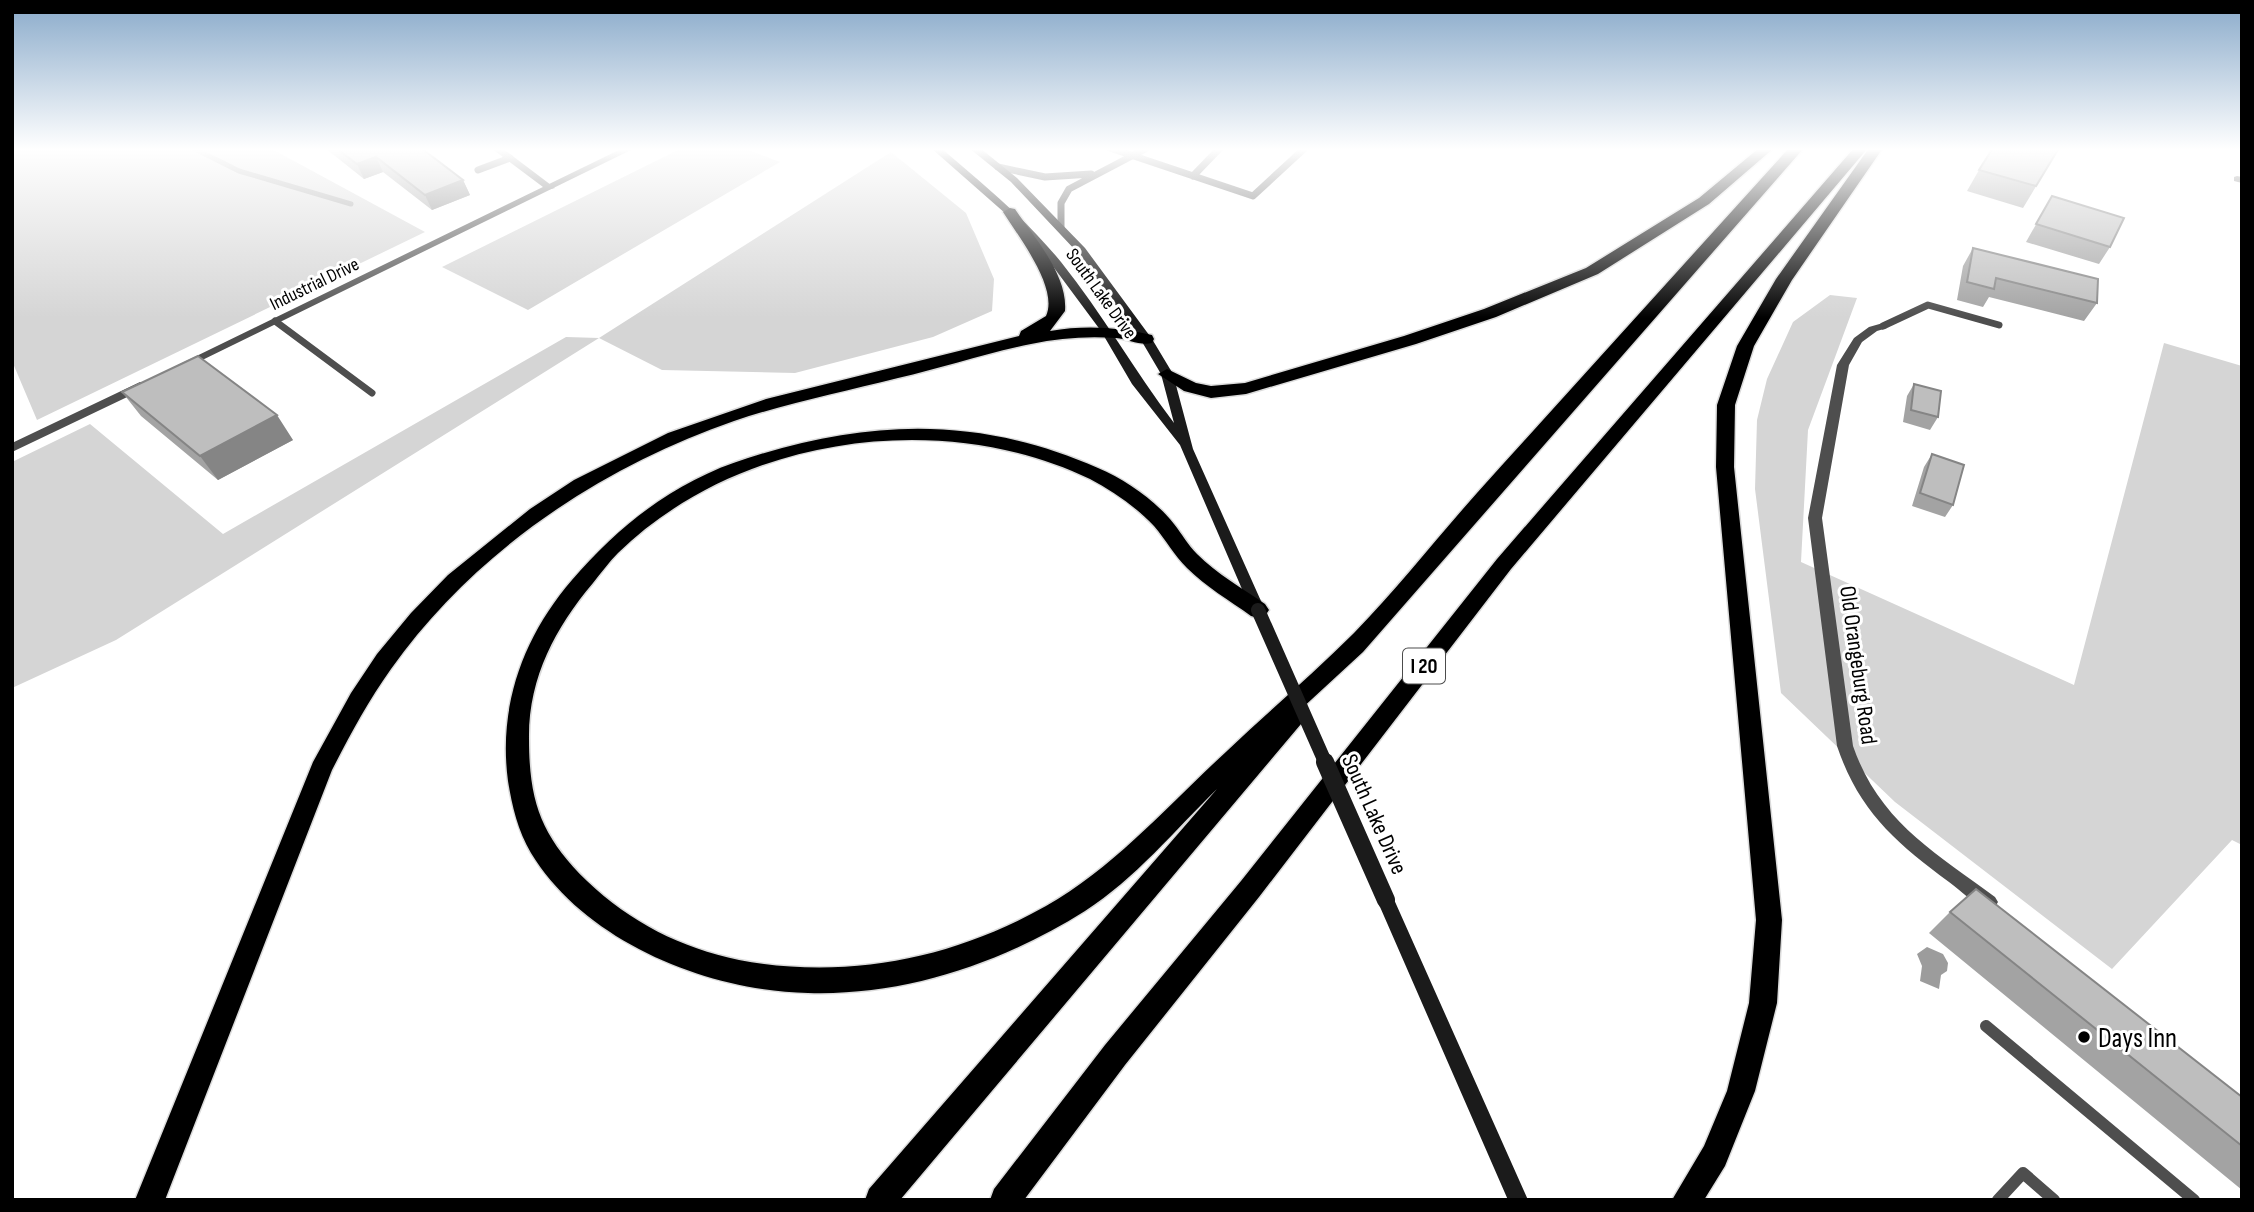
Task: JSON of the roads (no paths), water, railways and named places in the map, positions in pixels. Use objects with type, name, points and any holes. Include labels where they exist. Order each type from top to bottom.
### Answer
[{"type":"highway","points":[[1167,374],[1190,387],[1211,392],[1247,388],[1410,340],[1490,313],[1604,263],[1698,205]]},
{"type":"highway","points":[[880,1200],[1496,484],[1746,205]]},
{"type":"highway","name":"I 20","points":[[1005,1200],[1115,1055],[1250,889],[1504,564],[1812,205]]},
{"type":"highway","points":[[1703,1200],[1715,1156],[1741,1091],[1759,1025],[1769,920],[1725,467],[1727,399],[1751,331],[1803,250],[1839,205]]},
{"type":"highway","points":[[996,348],[1046,326],[1057,311],[1058,301],[1052,283],[1010,212]]},
{"type":"highway","points":[[150,1200],[321,769],[355,705],[385,660],[453,582],[497,542],[571,491],[621,462],[681,434],[757,408],[1074,331],[1106,330],[1146,339]]},
{"type":"highway","points":[[1258,610],[1191,561],[1148,509],[1098,475],[1057,457],[999,441],[928,432],[860,435],[819,443],[748,464],[682,495],[646,519],[593,567],[550,624],[533,659],[523,686],[517,721],[517,769],[535,836],[555,865],[618,924],[668,951],[735,972],[807,980],[887,977],[941,965],[992,947],[1043,922],[1103,883],[1365,635]]},
{"type":"highway","points":[[1687,1200],[1715,1156]]},
{"type":"main road","name":"South Lake Drive","points":[[1001,205],[1056,263],[1106,330],[1136,381],[1186,449]]},
{"type":"main road","name":"South Lake Drive","points":[[1037,205],[1061,228],[1104,279],[1167,374],[1186,449],[1518,1200]]},
{"type":"street","name":"Industrial Drive","points":[[175,369],[516,205]]},
{"type":"street","name":"Old Orangeburg Road","points":[[1882,326],[1872,329],[1858,340],[1843,365],[1815,518],[1845,746],[1857,783],[1877,811],[2007,916]]},
{"type":"street","points":[[12,448],[150,381]]},
{"type":"lane","points":[[1061,228],[1062,205]]},
{"type":"lane","points":[[1882,326],[1928,305],[1999,325]]},
{"type":"lane","points":[[275,321],[372,393]]},
{"type":"lane","points":[[1986,1026],[2194,1200]]},
{"type":"lane","points":[[1998,1200],[2023,1173],[2054,1200]]},
{"type":"place","name":"Days Inn","points":[[2084,1037]]}]
